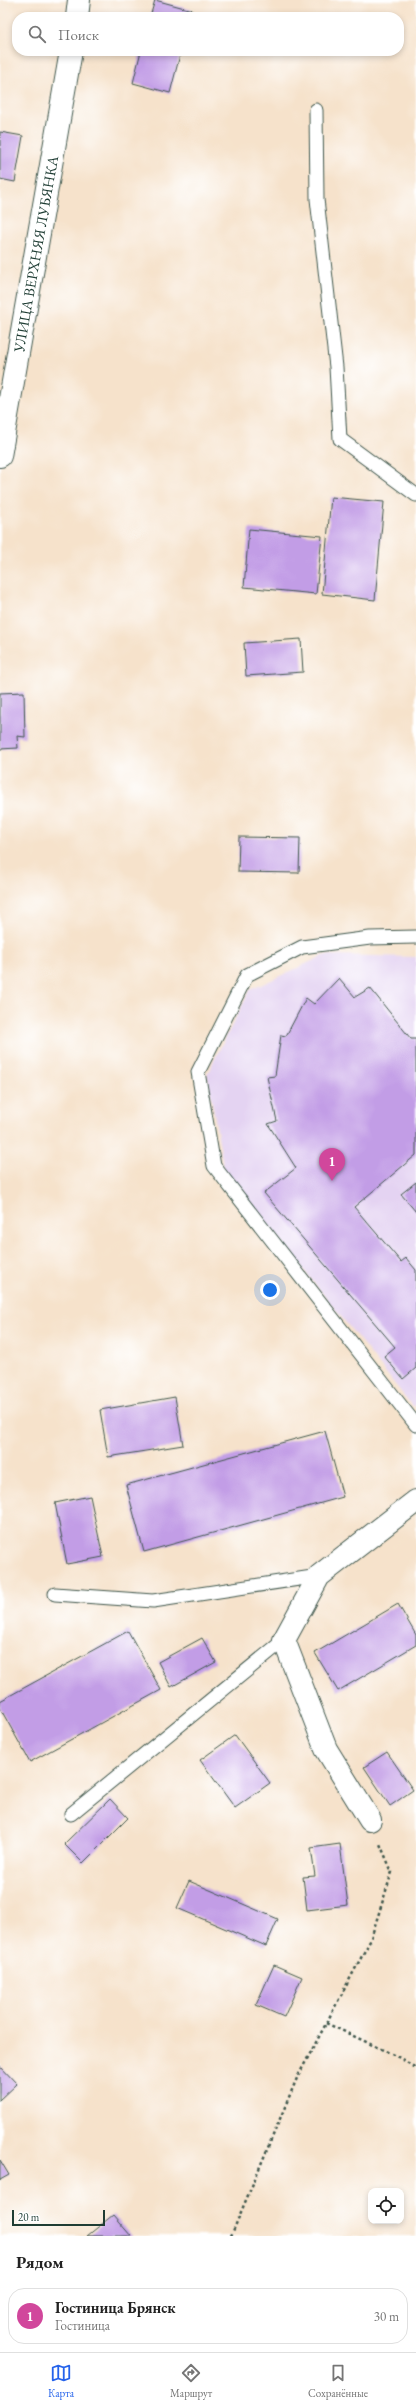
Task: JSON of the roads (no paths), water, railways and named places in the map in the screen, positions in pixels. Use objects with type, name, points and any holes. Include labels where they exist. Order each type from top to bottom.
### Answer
[{"type":"street","points":[[78,12],[80,0]]},
{"type":"street","name":"УЛИЦА ВЕРХНЯЯ ЛУБЯНКА","points":[[0,456],[70,56]]},
{"type":"street","points":[[370,1820],[326,1748],[284,1640],[319,1576],[416,1501]]},
{"type":"lane","points":[[316,110],[317,199],[336,367],[340,439],[416,495]]},
{"type":"lane","points":[[416,937],[370,938],[302,947],[248,975],[198,1072],[214,1166],[416,1426]]},
{"type":"lane","points":[[55,1594],[153,1601],[319,1576]]},
{"type":"lane","points":[[71,1814],[284,1640]]},
{"type":"place","name":"Гостиница Брянск","points":[[332,1181]]}]
